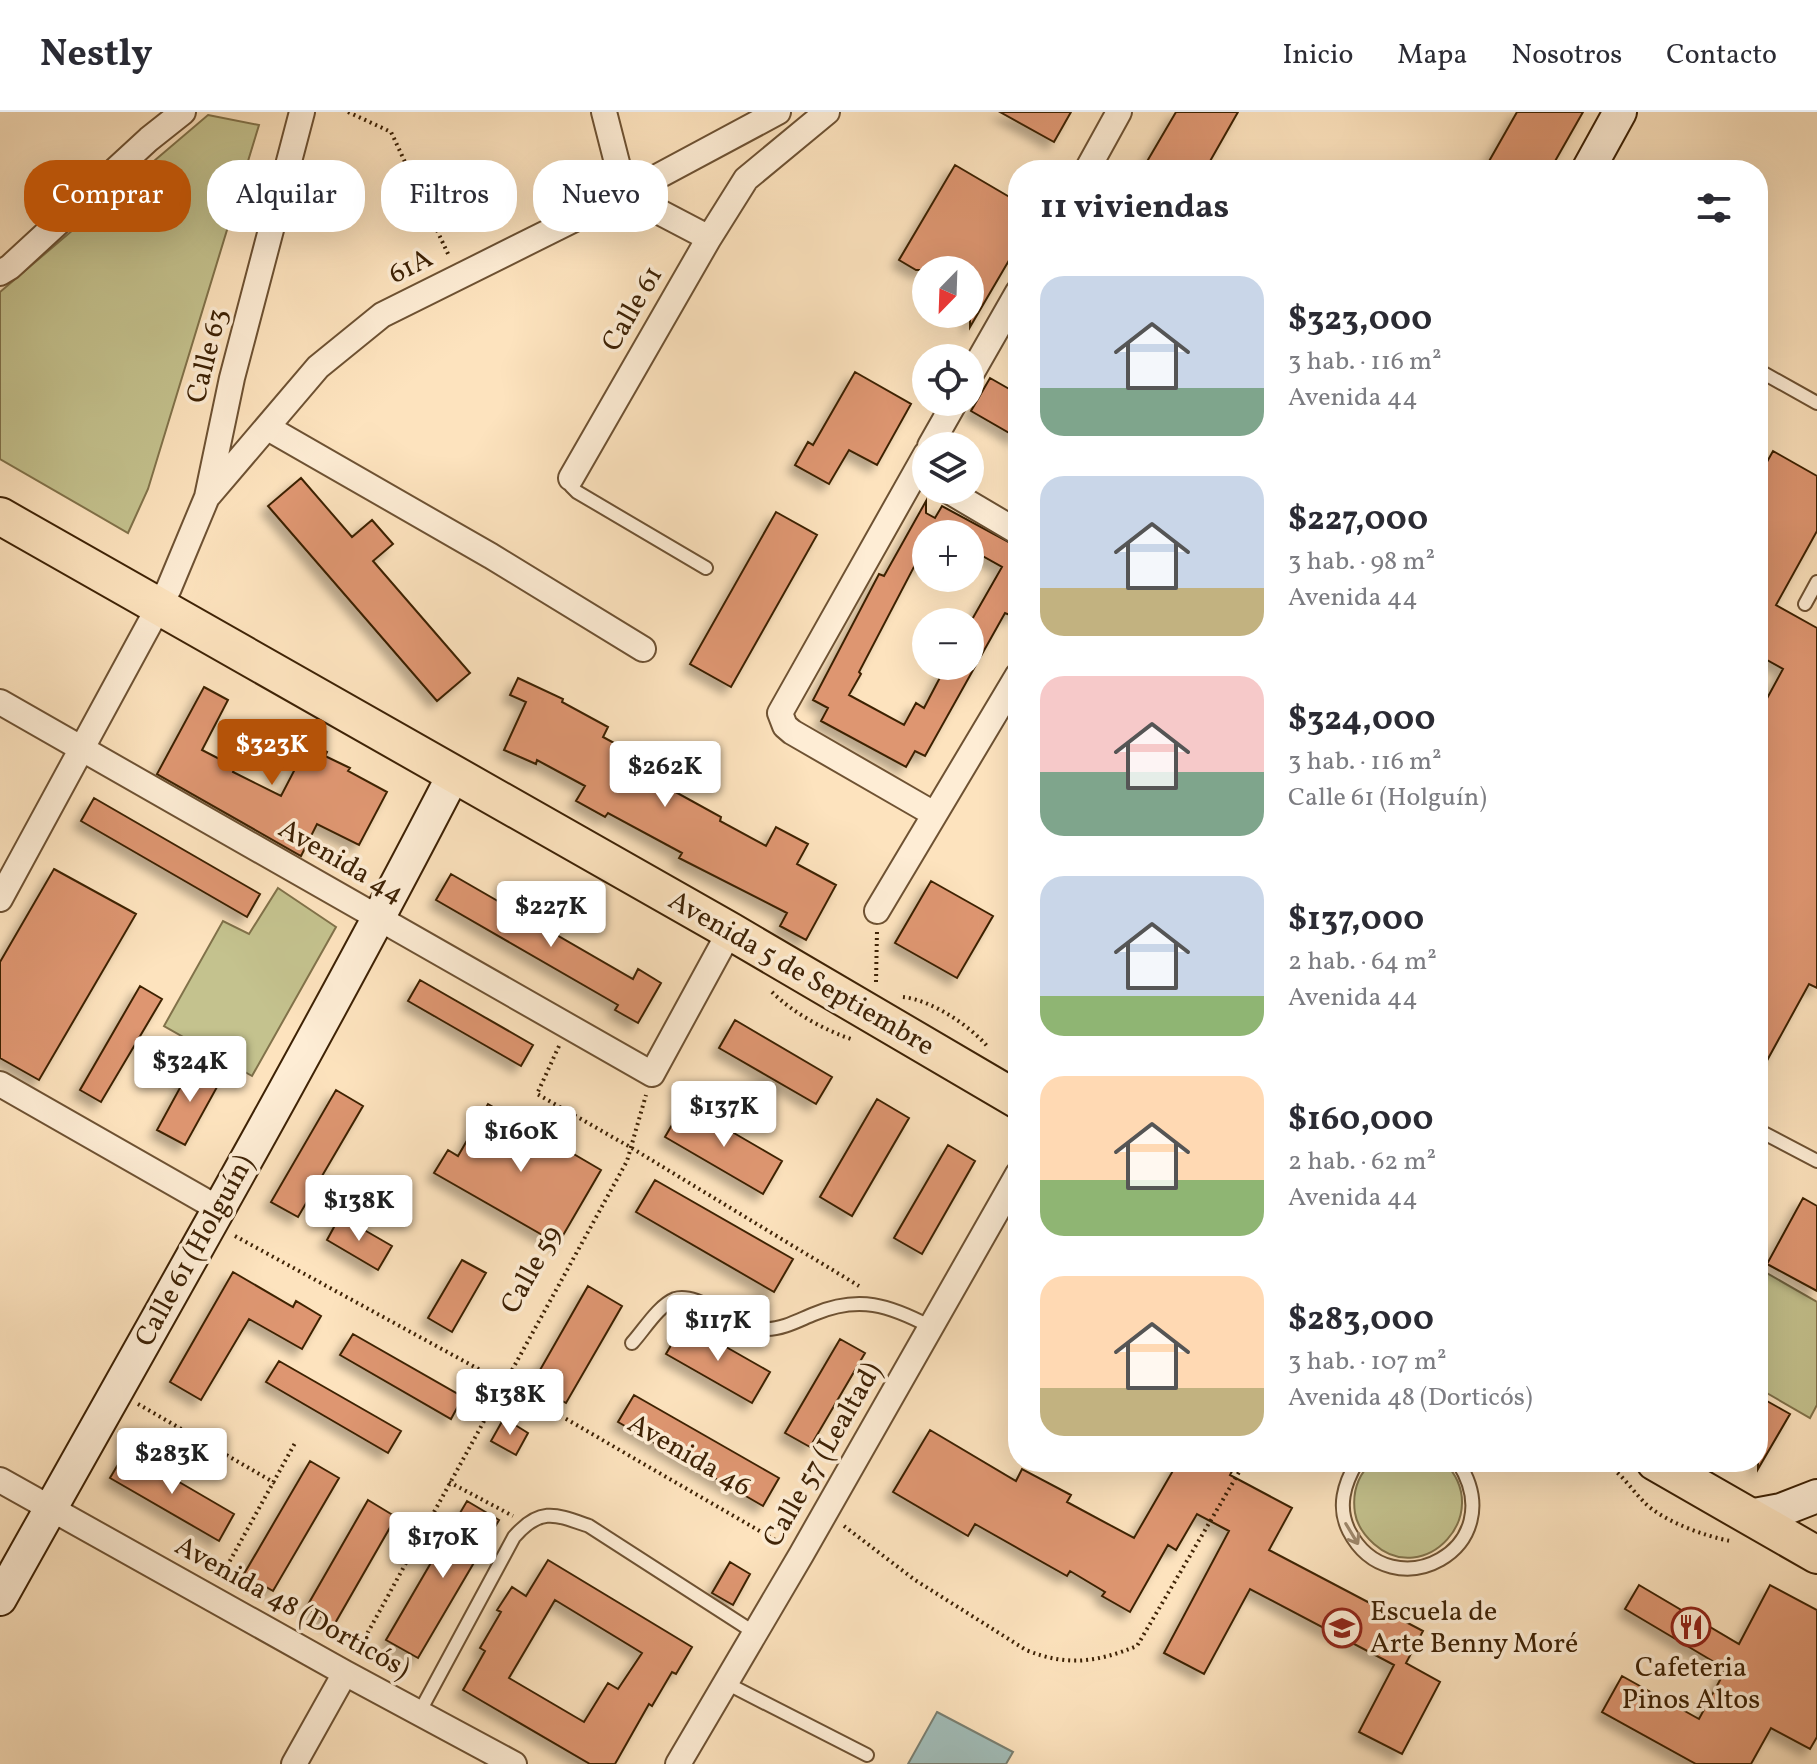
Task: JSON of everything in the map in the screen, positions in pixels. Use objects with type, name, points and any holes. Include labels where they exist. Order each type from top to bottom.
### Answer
[{"type":"main road","name":"Avenida 5 de Septiembre","points":[[0,516],[730,931],[1008,1094]]},
{"type":"main road","points":[[1672,1472],[1815,1551]]},
{"type":"street","points":[[0,273],[183,112]]},
{"type":"street","name":"Calle 63","points":[[0,899],[169,588],[207,497],[232,378],[302,112]]},
{"type":"street","points":[[604,112],[616,160]]},
{"type":"street","name":"61A","points":[[668,171],[777,112]]},
{"type":"street","name":"Calle 61","points":[[571,478],[746,179],[827,112]]},
{"type":"street","points":[[1093,160],[1119,112]]},
{"type":"street","points":[[1594,160],[1620,112]]},
{"type":"street","points":[[668,217],[709,238]]},
{"type":"street","name":"61A","points":[[207,497],[318,367],[382,315],[548,232]]},
{"type":"street","points":[[984,352],[1008,310]]},
{"type":"street","points":[[268,428],[491,556],[643,649]]},
{"type":"street","points":[[912,487],[780,713],[785,726],[792,732],[934,814]]},
{"type":"street","points":[[971,504],[1008,526]]},
{"type":"street","points":[[877,911],[1008,692]]},
{"type":"street","name":"Avenida 44","points":[[0,702],[652,1074]]},
{"type":"street","name":"Calle 61 (Holguín)","points":[[0,1599],[379,918],[454,774]]},
{"type":"street","points":[[652,1074],[730,931]]},
{"type":"street","points":[[0,1084],[215,1216]]},
{"type":"street","name":"Calle 57 (Lealtad)","points":[[678,1764],[1008,1192]]},
{"type":"street","name":"Avenida 48 (Dorticós)","points":[[0,1480],[514,1764]]},
{"type":"street","points":[[1749,1516],[1781,1510],[1817,1496]]},
{"type":"street","points":[[294,1764],[345,1673]]},
{"type":"lane","points":[[1768,376],[1817,403]]},
{"type":"lane","points":[[571,478],[571,486],[577,492],[706,568]]},
{"type":"lane","points":[[1805,604],[1817,582]]},
{"type":"lane","points":[[1768,1135],[1817,1161]]},
{"type":"lane","points":[[632,1343],[665,1306],[675,1299],[686,1297],[738,1322],[769,1329],[785,1326],[830,1307],[851,1303],[902,1312],[931,1327]]},
{"type":"lane","points":[[1351,1472],[1342,1501],[1345,1523],[1355,1543],[1372,1558],[1393,1567],[1413,1569],[1433,1564],[1451,1553],[1464,1537],[1472,1518],[1474,1497],[1465,1472]]},
{"type":"lane","points":[[419,1713],[514,1537],[526,1523],[542,1515],[589,1526],[755,1633]]},
{"type":"lane","points":[[726,1683],[867,1755]]},
{"type":"path","points":[[348,112],[391,132],[459,276]]},
{"type":"path","points":[[876,989],[877,911]]},
{"type":"path","points":[[568,1026],[537,1094],[861,1287]]},
{"type":"path","name":"Calle 59","points":[[345,1673],[627,1161],[652,1074]]},
{"type":"path","name":"Avenida 46","points":[[215,1216],[801,1555]]},
{"type":"path","points":[[115,1391],[275,1483]]},
{"type":"path","points":[[210,1596],[295,1443]]},
{"type":"path","points":[[826,1512],[915,1580],[1026,1650],[1046,1658],[1076,1662],[1105,1659],[1137,1646],[1239,1472]]},
{"type":"path","points":[[449,1482],[526,1523]]},
{"type":"shaded area","points":[[208,115],[259,125],[248,160],[207,160],[207,232],[226,232],[148,489],[128,533],[0,459],[0,292],[71,232],[191,232],[191,160],[155,160]]},
{"type":"shaded area","points":[[278,888],[336,927],[252,1076],[164,1026],[223,921],[249,934]]},
{"type":"shaded area","points":[[1768,1274],[1817,1302],[1817,1405],[1810,1418],[1768,1394]]},
{"type":"shaded area","points":[[1364,1472],[1451,1472],[1458,1482],[1462,1503],[1458,1523],[1447,1539],[1432,1552],[1413,1557],[1393,1556],[1370,1541],[1357,1522],[1354,1499]]},
{"type":"water","points":[[937,1712],[1013,1752],[1006,1764],[908,1764]]},
{"type":"building","points":[[1000,112],[1071,112],[1054,142]]},
{"type":"building","points":[[1176,112],[1238,112],[1211,160],[1148,160]]},
{"type":"building","points":[[1517,112],[1583,112],[1556,160],[1490,160]]},
{"type":"building","points":[[955,165],[1008,196],[1008,262],[984,303],[984,256],[912,256],[912,268],[899,260]]},
{"type":"building","points":[[855,372],[911,404],[877,465],[849,450],[829,484],[795,465],[808,442],[813,445]]},
{"type":"building","points":[[990,378],[1008,388],[1008,432],[980,416],[984,416],[984,388]]},
{"type":"building","points":[[1773,451],[1817,476],[1817,531],[1776,605],[1817,628],[1817,988],[1809,984],[1768,1059],[1768,697],[1783,669],[1768,661],[1768,460]]},
{"type":"building","points":[[301,478],[352,537],[372,520],[393,544],[373,561],[470,673],[437,701],[268,506]]},
{"type":"building","points":[[924,504],[926,513],[935,518],[942,506],[968,520],[915,520]]},
{"type":"building","points":[[776,512],[817,535],[731,687],[690,664]]},
{"type":"building","points":[[912,526],[912,571],[849,695],[904,725],[916,703],[924,708],[939,680],[968,680],[925,756],[915,751],[906,767],[821,721],[828,708],[813,700],[879,574],[884,576]]},
{"type":"building","points":[[984,529],[1008,542],[1008,614],[1005,613],[984,651],[984,608],[979,608],[1002,567],[984,557]]},
{"type":"building","points":[[518,678],[563,699],[562,702],[608,727],[603,737],[638,756],[635,762],[673,783],[670,789],[721,817],[720,821],[766,846],[776,827],[808,844],[797,864],[836,885],[806,940],[780,926],[787,913],[679,858],[682,853],[608,813],[605,817],[576,801],[585,786],[537,760],[536,764],[504,750],[526,702],[510,695]]},
{"type":"building","points":[[204,687],[228,700],[202,750],[235,767],[233,772],[281,796],[309,742],[327,752],[325,756],[350,768],[348,771],[387,792],[359,845],[317,824],[301,856],[157,774]]},
{"type":"building","points":[[94,798],[260,894],[247,917],[81,821]]},
{"type":"building","points":[[54,869],[136,914],[39,1080],[0,1058],[0,962]]},
{"type":"building","points":[[451,874],[633,979],[638,969],[661,983],[638,1023],[615,1010],[618,1005],[436,900]]},
{"type":"building","points":[[931,881],[993,916],[957,978],[895,943]]},
{"type":"building","points":[[420,980],[533,1045],[521,1066],[408,1001]]},
{"type":"building","points":[[140,986],[162,999],[101,1102],[80,1090]]},
{"type":"building","points":[[735,1020],[832,1077],[816,1104],[719,1048]]},
{"type":"building","points":[[194,1062],[222,1078],[185,1145],[157,1130]]},
{"type":"building","points":[[336,1090],[363,1106],[298,1217],[271,1202]]},
{"type":"building","points":[[877,1099],[909,1118],[852,1216],[820,1197]]},
{"type":"building","points":[[488,1104],[601,1170],[558,1244],[434,1173],[448,1150],[458,1156]]},
{"type":"building","points":[[684,1104],[782,1161],[763,1194],[665,1137]]},
{"type":"building","points":[[948,1145],[975,1161],[922,1254],[894,1238]]},
{"type":"building","points":[[655,1180],[793,1259],[774,1292],[636,1212]]},
{"type":"building","points":[[1803,1198],[1817,1206],[1817,1291],[1768,1262]]},
{"type":"building","points":[[340,1216],[392,1246],[378,1270],[327,1240]]},
{"type":"building","points":[[462,1260],[486,1273],[452,1332],[428,1318]]},
{"type":"building","points":[[233,1272],[293,1307],[296,1301],[321,1316],[302,1349],[249,1319],[201,1400],[170,1382]]},
{"type":"building","points":[[588,1286],[622,1306],[566,1403],[532,1384]]},
{"type":"building","points":[[684,1323],[770,1372],[752,1403],[666,1354]]},
{"type":"building","points":[[353,1334],[463,1397],[451,1419],[340,1355]]},
{"type":"building","points":[[840,1339],[865,1353],[810,1447],[785,1433]]},
{"type":"building","points":[[279,1361],[401,1431],[388,1453],[266,1382]]},
{"type":"building","points":[[634,1395],[779,1478],[763,1506],[618,1422]]},
{"type":"building","points":[[1768,1402],[1790,1414],[1768,1452]]},
{"type":"building","points":[[504,1418],[528,1433],[516,1455],[491,1441]]},
{"type":"building","points":[[930,1430],[1016,1481],[1020,1472],[1028,1472],[1071,1495],[1067,1502],[1134,1538],[1172,1472],[1232,1472],[1230,1475],[1292,1508],[1269,1550],[1423,1631],[1406,1663],[1440,1682],[1402,1754],[1359,1732],[1394,1665],[1250,1589],[1204,1674],[1164,1653],[1229,1531],[1197,1514],[1176,1550],[1168,1545],[1130,1612],[1102,1596],[1105,1592],[1070,1571],[1067,1576],[975,1524],[968,1536],[893,1492]]},
{"type":"building","points":[[126,1451],[234,1514],[219,1541],[110,1478]]},
{"type":"building","points":[[310,1461],[339,1478],[273,1591],[244,1574]]},
{"type":"building","points":[[368,1500],[396,1517],[334,1625],[306,1608]]},
{"type":"building","points":[[467,1501],[499,1520],[418,1658],[386,1640]]},
{"type":"building","points":[[548,1560],[692,1647],[676,1674],[672,1672],[652,1706],[649,1704],[615,1764],[590,1764],[463,1690],[485,1651],[480,1648],[501,1612],[497,1610],[512,1587],[526,1596]],"holes":[[[555,1600],[642,1653],[618,1689],[608,1683],[584,1722],[509,1678]]]},
{"type":"building","points":[[730,1562],[750,1574],[733,1605],[712,1593]]},
{"type":"building","points":[[1639,1585],[1739,1644],[1770,1585],[1817,1610],[1817,1737],[1810,1749],[1771,1728],[1751,1764],[1696,1764],[1602,1712],[1622,1676],[1699,1719],[1726,1669],[1625,1609]]},
{"type":"place","name":"Cafeteria Pinos Altos","points":[[1691,1627]]},
{"type":"place","name":"Escuela de Arte Benny Moré","points":[[1342,1628]]}]
